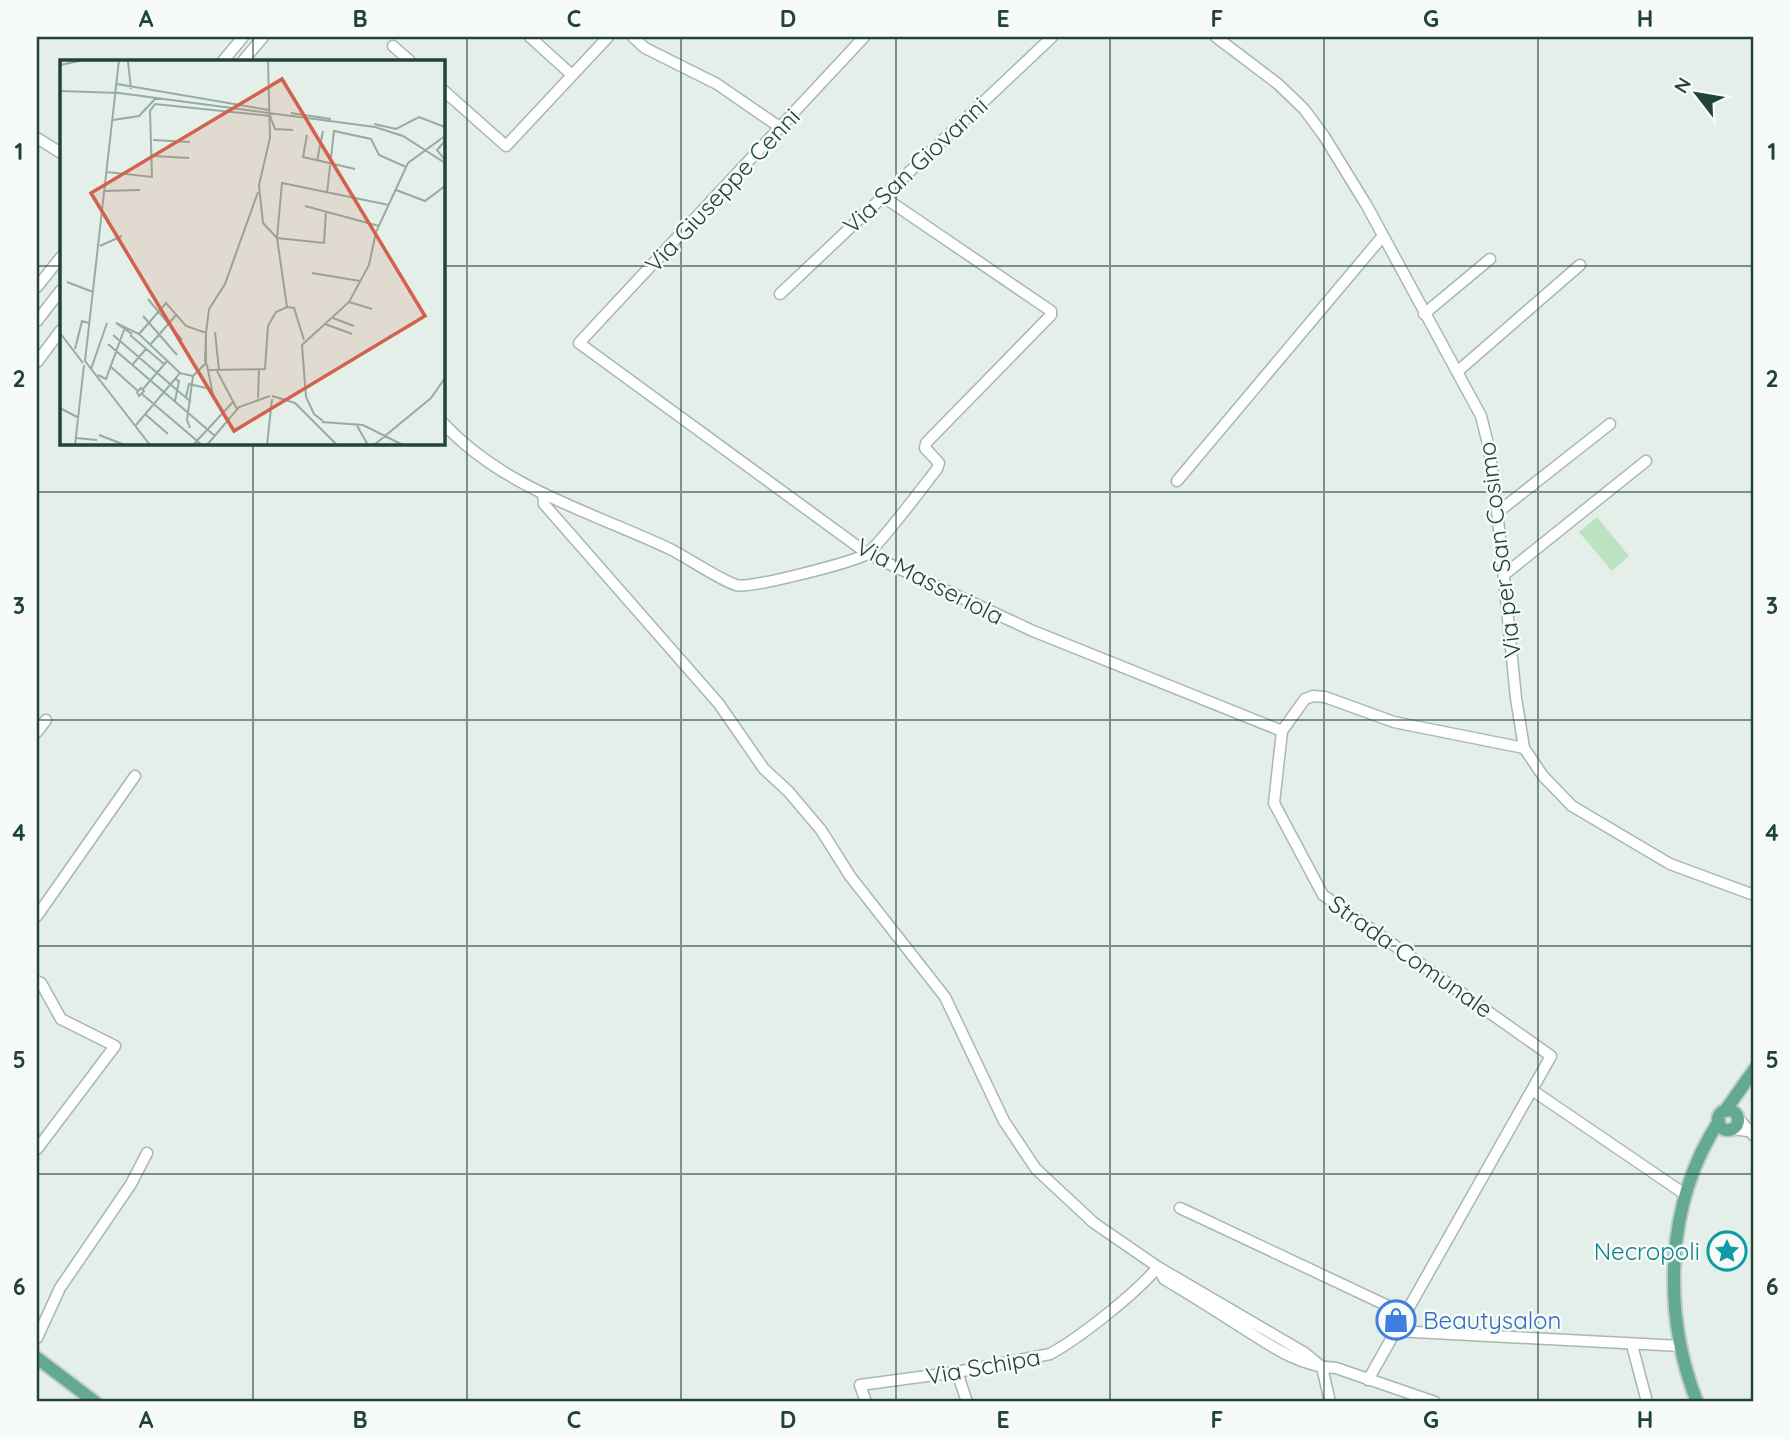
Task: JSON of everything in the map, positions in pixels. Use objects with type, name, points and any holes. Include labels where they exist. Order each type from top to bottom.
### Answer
[{"type":"main road","points":[[1698,1402],[1677,1332],[1673,1262],[1680,1214],[1705,1144],[1729,1120],[1740,1088],[1754,1070]]},
{"type":"main road","points":[[37,1358],[95,1402]]},
{"type":"street","points":[[224,60],[243,37]]},
{"type":"street","points":[[244,60],[263,37]]},
{"type":"street","points":[[530,37],[572,75]]},
{"type":"street","points":[[444,91],[506,146],[608,37]]},
{"type":"street","points":[[633,37],[645,48],[717,84],[781,128]]},
{"type":"street","name":"Via Giuseppe Cenni","points":[[579,343],[864,37]]},
{"type":"street","name":"Via San Giovanni","points":[[780,294],[1052,37]]},
{"type":"street","name":"Via per San Cosimo","points":[[1216,37],[1278,83],[1304,110],[1367,206],[1472,397],[1486,433],[1498,512],[1524,748],[1543,776],[1572,806],[1670,864],[1754,895]]},
{"type":"street","points":[[393,46],[409,60]]},
{"type":"street","points":[[37,138],[60,152]]},
{"type":"street","points":[[444,424],[480,457],[543,494],[670,549],[738,586],[803,575],[868,554],[937,469],[939,463],[925,448],[926,443],[1051,315],[1051,311],[882,196]]},
{"type":"street","points":[[1177,481],[1382,237]]},
{"type":"street","points":[[37,287],[60,258]]},
{"type":"street","points":[[1424,314],[1490,259]]},
{"type":"street","points":[[1458,371],[1580,265]]},
{"type":"street","points":[[37,321],[60,291]]},
{"type":"street","points":[[37,362],[60,331]]},
{"type":"street","name":"Via Masseriola","points":[[579,343],[868,554],[1033,631],[1282,731]]},
{"type":"street","points":[[1498,512],[1610,424]]},
{"type":"street","points":[[1505,574],[1646,461]]},
{"type":"street","points":[[543,494],[544,504],[719,704],[764,769],[788,791],[821,830],[850,876],[945,997],[1004,1121],[1036,1169],[1094,1223],[1158,1267],[1305,1353],[1322,1367],[1336,1368],[1435,1402]]},
{"type":"street","points":[[1282,731],[1305,699],[1313,695],[1394,722],[1524,748]]},
{"type":"street","points":[[37,732],[46,720]]},
{"type":"street","name":"Strada Comunale","points":[[1282,731],[1275,808],[1323,895],[1551,1056],[1532,1090]]},
{"type":"street","points":[[37,916],[135,776]]},
{"type":"street","points":[[37,981],[61,1018],[115,1046],[37,1149]]},
{"type":"street","points":[[1368,1380],[1532,1090],[1686,1195]]},
{"type":"street","points":[[1729,1120],[1751,1133]]},
{"type":"street","points":[[37,1338],[60,1288],[131,1184],[147,1153]]},
{"type":"street","points":[[1180,1208],[1405,1314]]},
{"type":"street","name":"Via Schipa","points":[[866,1402],[860,1385],[957,1371],[1050,1354],[1063,1348],[1158,1267]]},
{"type":"street","points":[[1395,1331],[1681,1346]]},
{"type":"street","points":[[1632,1345],[1647,1402]]},
{"type":"street","points":[[1322,1367],[1330,1402]]},
{"type":"street","points":[[957,1371],[967,1402]]},
{"type":"green space","points":[[1597,517],[1629,556],[1612,571],[1579,532]]},
{"type":"place","name":"Necropoli","points":[[1727,1251]]},
{"type":"place","name":"Beautysalon","points":[[1396,1320]]}]
